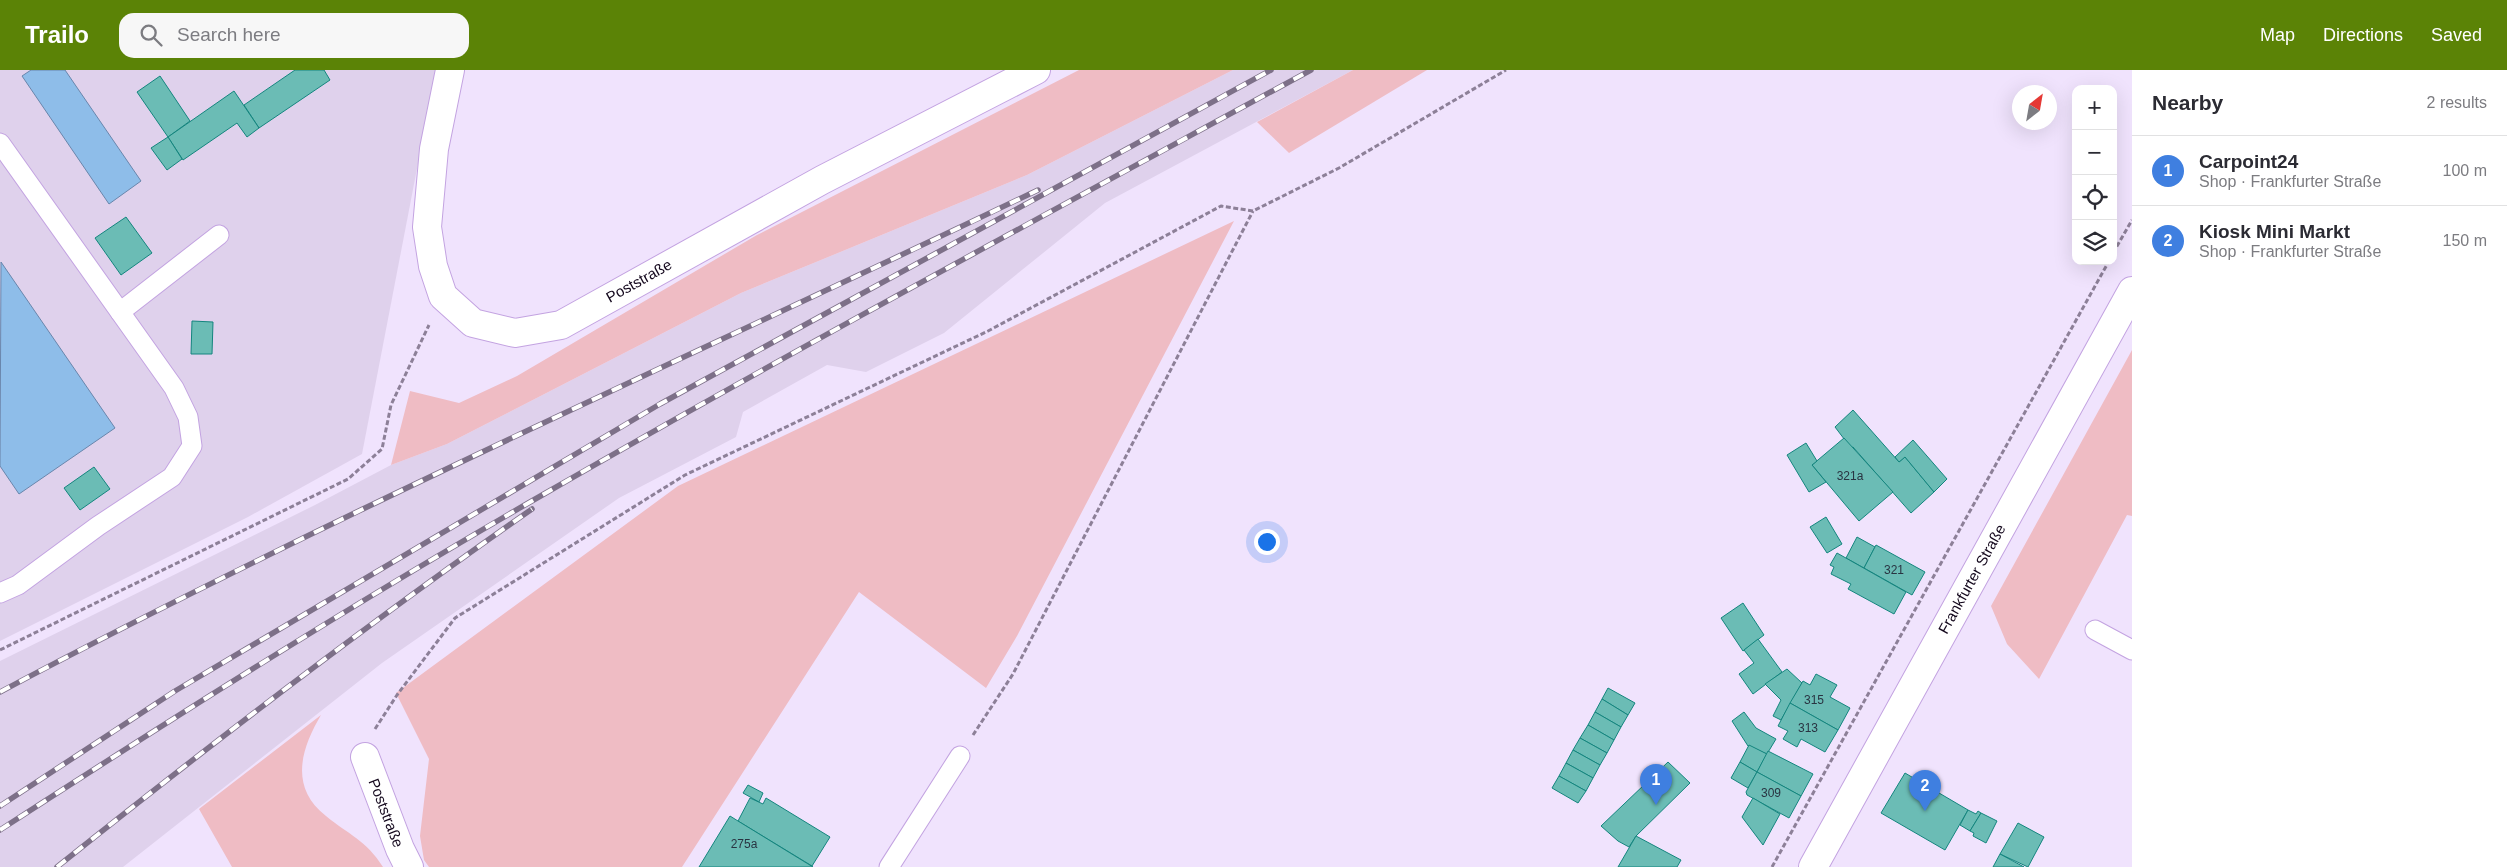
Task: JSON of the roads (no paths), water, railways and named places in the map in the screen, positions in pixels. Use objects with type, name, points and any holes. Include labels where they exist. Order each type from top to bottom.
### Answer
[{"type":"street","name":"Poststraße","points":[[450,70],[434,149],[427,227],[433,266],[443,296],[473,323],[515,334],[561,325],[822,180],[1036,70]]},
{"type":"street","name":"Frankfurter Straße","points":[[1813,867],[2132,291]]},
{"type":"street","name":"Poststraße","points":[[365,758],[400,849],[409,867]]},
{"type":"lane","points":[[0,142],[174,388],[188,417],[192,446],[172,477],[98,526],[18,585],[0,593]]},
{"type":"lane","points":[[120,312],[220,235]]},
{"type":"lane","points":[[2095,630],[2132,650]]},
{"type":"lane","points":[[889,867],[960,756]]},
{"type":"water","points":[[31,70],[65,70],[141,181],[109,204],[22,76]]},
{"type":"water","points":[[1,262],[115,428],[19,494],[0,466]]},
{"type":"railway","points":[[0,806],[175,691],[660,404],[1271,70]]},
{"type":"railway","points":[[0,830],[270,658],[475,534],[830,333],[1311,70]]},
{"type":"railway","points":[[0,692],[257,561],[386,498],[1038,190]]},
{"type":"railway","points":[[57,867],[292,684],[411,595],[532,509]]},
{"type":"place","name":"Carpoint24","points":[[1656,805]]},
{"type":"place","name":"Kiosk Mini Markt","points":[[1925,811]]}]
